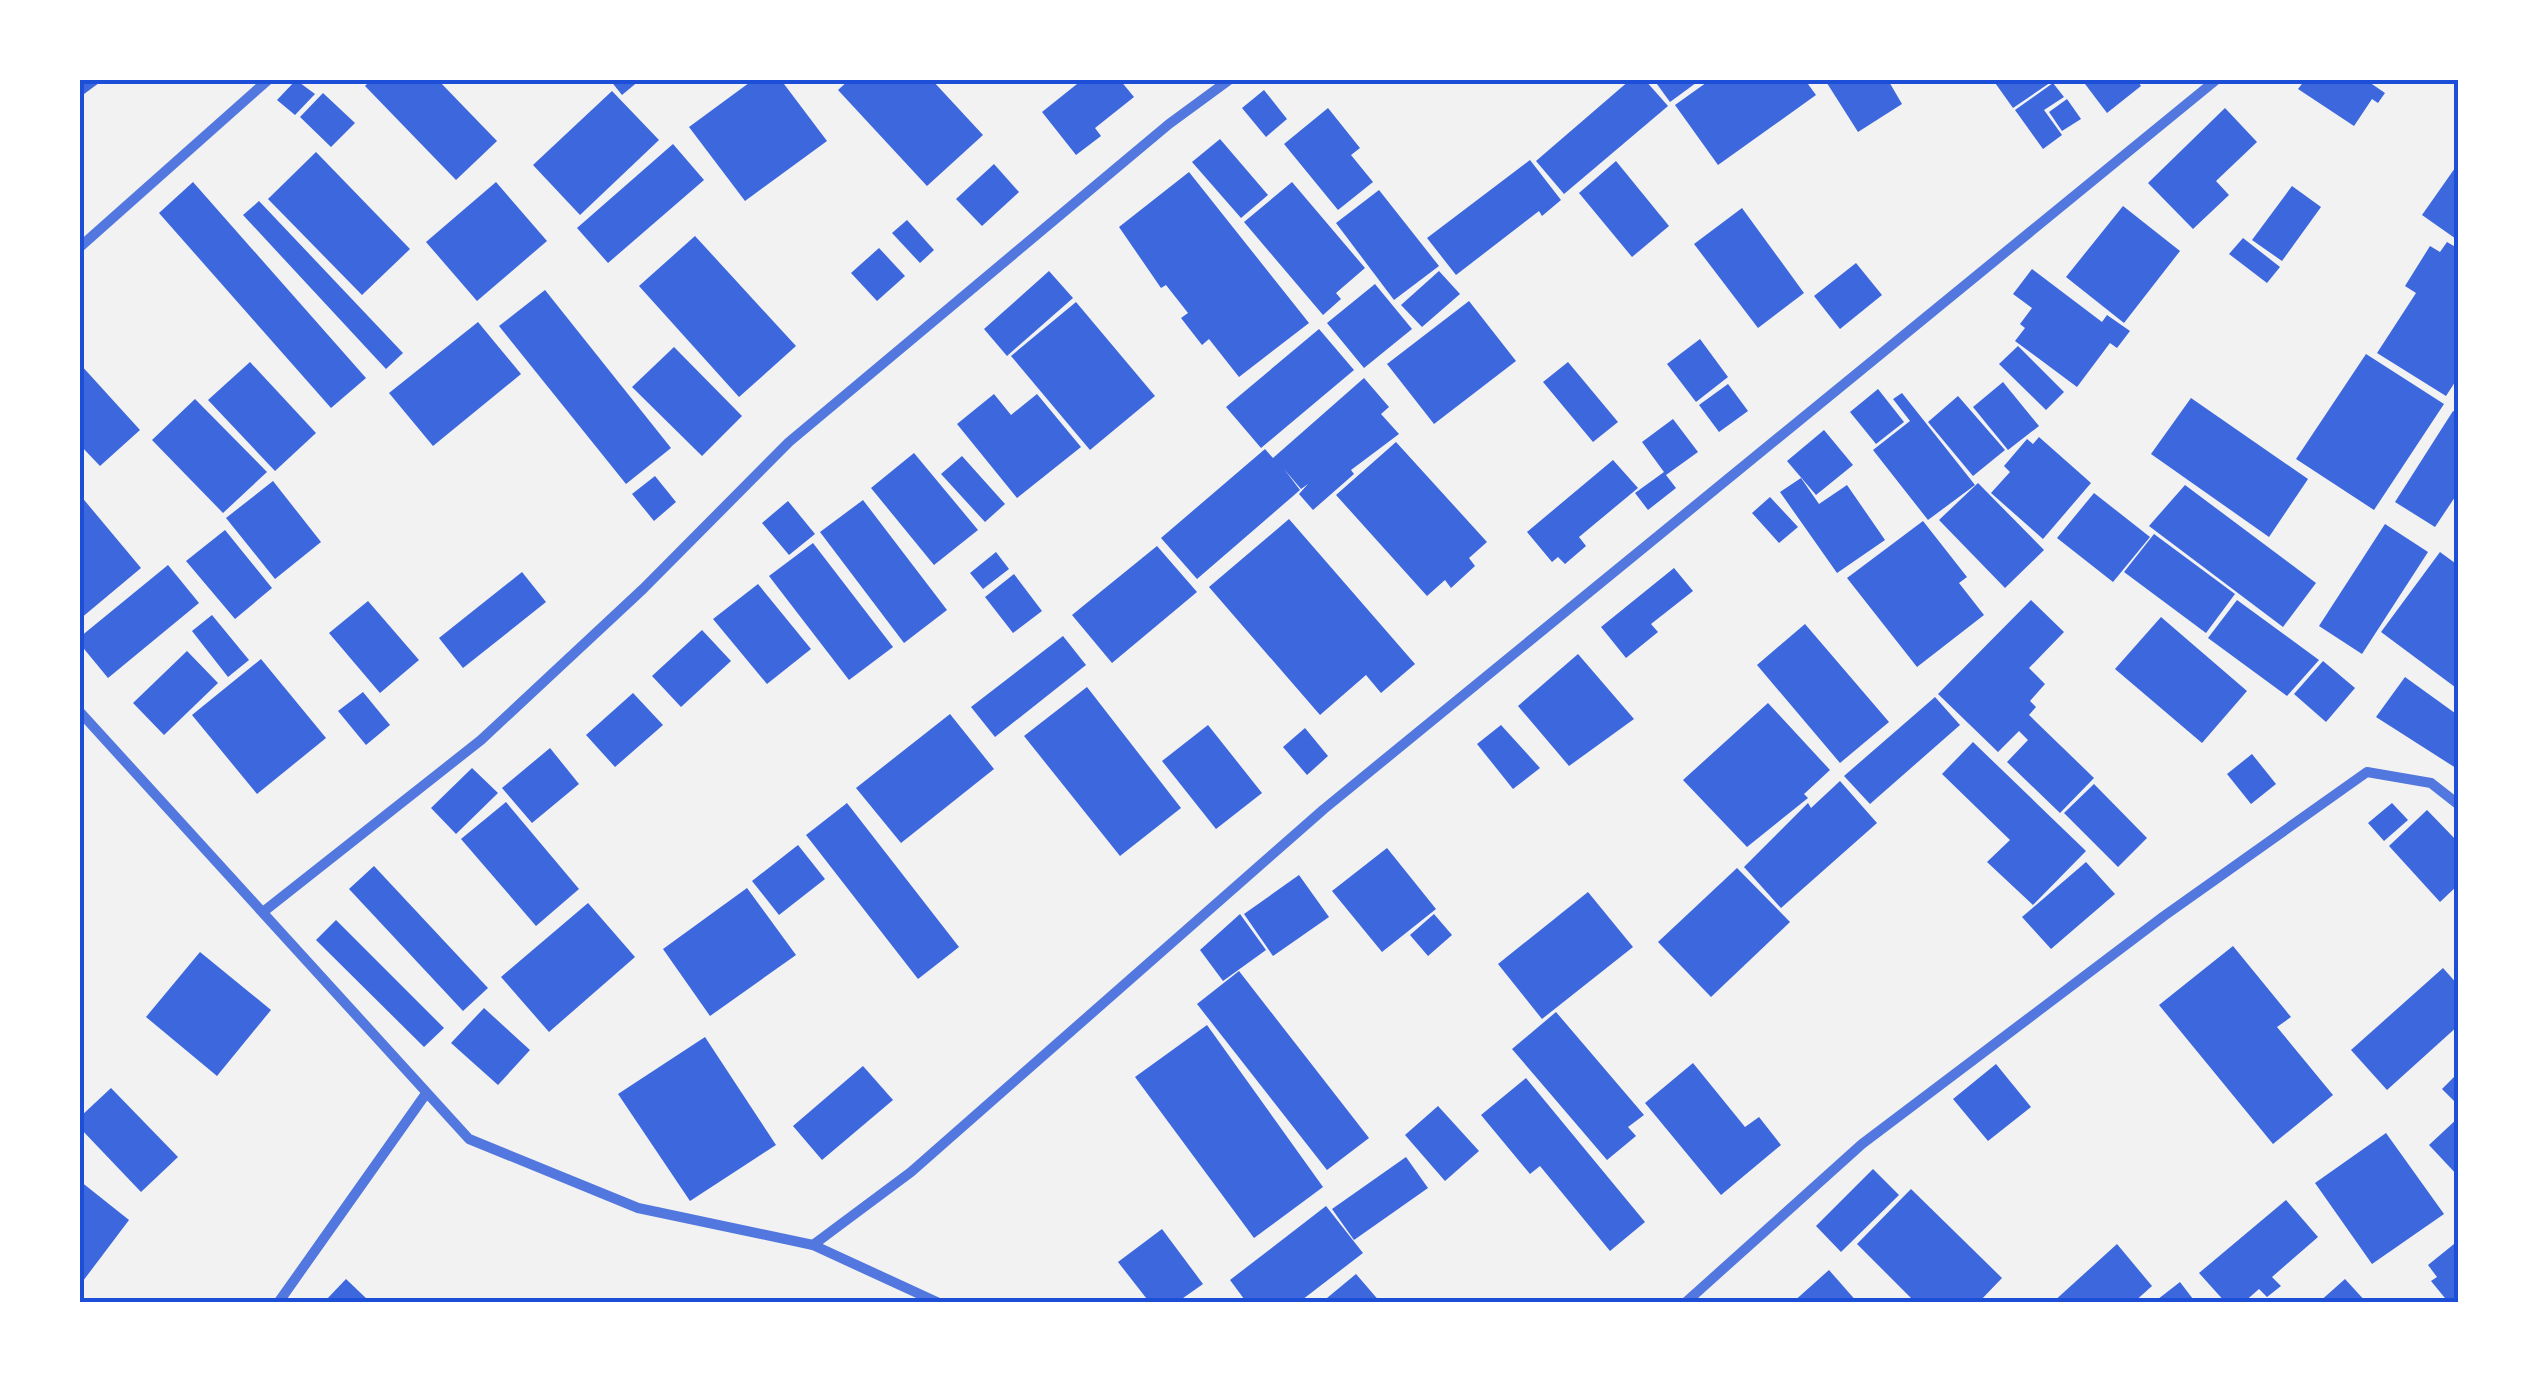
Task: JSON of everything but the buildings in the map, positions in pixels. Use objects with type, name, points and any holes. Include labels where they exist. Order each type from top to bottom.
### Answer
[{"type":"street","points":[[80,247],[268,80]]},
{"type":"street","points":[[263,912],[481,740],[643,590],[789,442],[1169,124],[1229,80]]},
{"type":"street","points":[[813,1245],[911,1172],[1324,809],[2216,80]]},
{"type":"street","points":[[80,712],[469,1139],[638,1208],[813,1245],[939,1303]]},
{"type":"street","points":[[1685,1303],[1862,1144],[2164,916],[2367,772],[2431,783],[2459,805]]},
{"type":"street","points":[[278,1303],[425,1095]]}]
